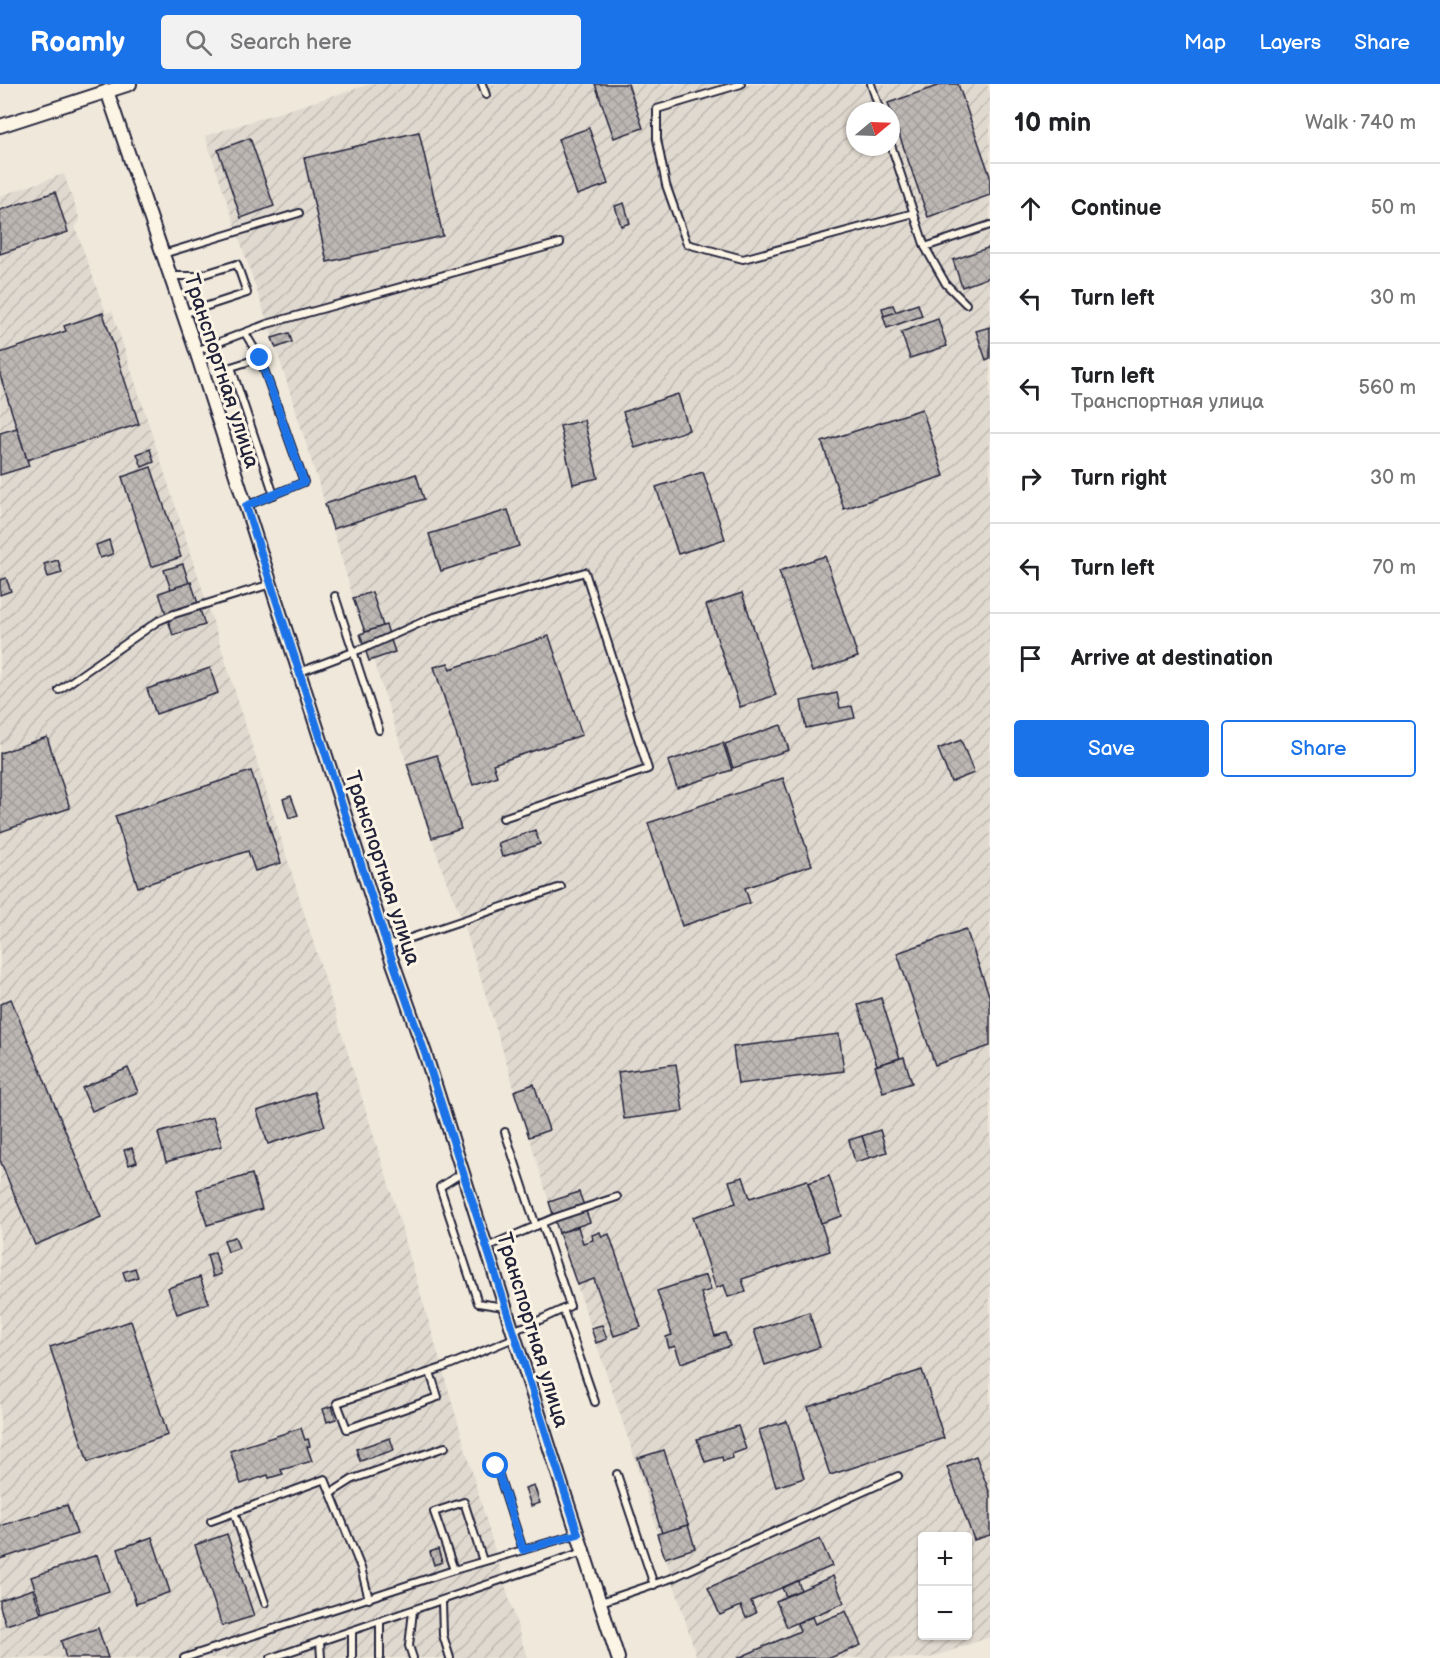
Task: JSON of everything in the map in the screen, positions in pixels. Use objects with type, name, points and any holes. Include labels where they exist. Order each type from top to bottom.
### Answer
[{"type":"street","points":[[0,126],[130,84]]},
{"type":"street","name":"Транспортная улица","points":[[107,92],[196,351],[387,945],[425,1053],[618,1658]]},
{"type":"lane","points":[[482,84],[486,95]]},
{"type":"lane","points":[[741,84],[657,109],[657,139],[666,184],[687,244],[743,259],[914,213]]},
{"type":"lane","points":[[871,84],[877,102]]},
{"type":"lane","points":[[895,156],[925,247],[946,284],[966,304]]},
{"type":"lane","points":[[162,254],[299,213]]},
{"type":"lane","points":[[925,247],[990,225]]},
{"type":"lane","points":[[196,351],[267,324],[560,243]]},
{"type":"lane","points":[[170,276],[198,276],[237,264],[247,293],[183,314]]},
{"type":"lane","points":[[245,333],[260,358],[304,482],[246,506]]},
{"type":"lane","points":[[260,358],[231,367],[274,495]]},
{"type":"lane","points":[[300,672],[431,618],[585,572],[648,769],[503,818]]},
{"type":"lane","points":[[59,690],[158,621],[272,584]]},
{"type":"lane","points":[[334,596],[379,730]]},
{"type":"lane","points":[[387,945],[561,887]]},
{"type":"lane","points":[[430,1372],[438,1397],[347,1430],[337,1403],[430,1372],[570,1306],[505,1132]]},
{"type":"lane","points":[[462,1173],[440,1186],[478,1303],[505,1307]]},
{"type":"lane","points":[[487,1247],[539,1225],[617,1197]]},
{"type":"lane","points":[[563,1309],[595,1402]]},
{"type":"lane","points":[[331,1493],[353,1479],[446,1447]]},
{"type":"lane","points":[[496,1466],[523,1550]]},
{"type":"lane","points":[[617,1474],[654,1585]]},
{"type":"lane","points":[[600,1602],[672,1578],[898,1476]]},
{"type":"lane","points":[[211,1521],[324,1479],[361,1568],[369,1599]]},
{"type":"lane","points":[[454,1570],[434,1512],[464,1502],[483,1561]]},
{"type":"lane","points":[[234,1512],[265,1603]]},
{"type":"lane","points":[[184,1658],[454,1570],[578,1534]]},
{"type":"lane","points":[[271,1658],[584,1552]]},
{"type":"lane","points":[[442,1601],[443,1635],[450,1658]]},
{"type":"lane","points":[[413,1611],[409,1646],[413,1658]]},
{"type":"lane","points":[[380,1622],[380,1658]]},
{"type":"lane","points":[[352,1631],[352,1658]]},
{"type":"lane","points":[[320,1641],[321,1658]]},
{"type":"lane","points":[[295,1650],[295,1658]]},
{"type":"shaded area","points":[[371,84],[987,84],[990,94],[990,1637],[930,1658],[697,1658],[632,1450],[549,1202],[463,921],[445,878],[353,598],[276,348],[205,136]]},
{"type":"shaded area","points":[[64,174],[80,220],[75,227],[106,313],[112,311],[224,656],[390,1188],[527,1658],[0,1658],[0,196]]},
{"type":"building","points":[[595,84],[628,84],[643,128],[614,138]]},
{"type":"building","points":[[943,84],[958,84],[990,176],[990,195],[928,217],[900,137],[900,102],[891,102]]},
{"type":"building","points":[[589,128],[608,184],[577,195],[558,139]]},
{"type":"building","points":[[419,132],[443,236],[327,262],[304,158]]},
{"type":"building","points":[[250,138],[274,206],[241,218],[218,150]]},
{"type":"building","points":[[55,192],[68,232],[0,254],[0,210]]},
{"type":"building","points":[[624,203],[630,223],[621,226],[615,206]]},
{"type":"building","points":[[990,247],[990,277],[962,287],[953,260]]},
{"type":"building","points":[[918,304],[922,316],[887,328],[883,316]]},
{"type":"building","points":[[893,305],[896,312],[884,316],[882,308]]},
{"type":"building","points":[[103,313],[139,424],[27,460],[0,375],[0,353],[66,331],[64,326]]},
{"type":"building","points":[[938,319],[947,346],[910,358],[901,332]]},
{"type":"building","points":[[990,327],[990,358],[986,360],[976,331]]},
{"type":"building","points":[[289,333],[292,342],[276,348],[272,338]]},
{"type":"building","points":[[678,394],[689,430],[635,448],[623,412]]},
{"type":"building","points":[[922,409],[944,476],[844,509],[822,442]]},
{"type":"building","points":[[584,420],[598,478],[573,484],[560,426]]},
{"type":"building","points":[[17,428],[29,466],[0,475],[0,433]]},
{"type":"building","points":[[150,449],[154,462],[142,467],[137,454]]},
{"type":"building","points":[[151,467],[181,557],[151,567],[122,477]]},
{"type":"building","points":[[703,472],[725,539],[678,554],[656,487]]},
{"type":"building","points":[[416,474],[424,499],[333,529],[325,504]]},
{"type":"building","points":[[508,510],[519,546],[441,571],[429,534]]},
{"type":"building","points":[[109,540],[113,554],[100,558],[96,545]]},
{"type":"building","points":[[825,556],[858,657],[812,672],[779,571]]},
{"type":"building","points":[[58,560],[62,573],[48,577],[44,564]]},
{"type":"building","points":[[183,564],[189,583],[171,589],[164,570]]},
{"type":"building","points":[[6,578],[11,591],[0,595],[0,580]]},
{"type":"building","points":[[191,582],[205,625],[173,635],[159,593]]},
{"type":"building","points":[[372,592],[383,626],[365,632],[353,598]]},
{"type":"building","points":[[742,593],[776,695],[740,707],[706,605]]},
{"type":"building","points":[[386,625],[395,652],[369,661],[360,634]]},
{"type":"building","points":[[549,636],[582,735],[493,764],[497,776],[473,785],[434,667],[448,663],[450,669]]},
{"type":"building","points":[[210,668],[218,693],[156,714],[147,689]]},
{"type":"building","points":[[837,693],[840,708],[852,706],[855,718],[806,728],[801,701]]},
{"type":"building","points":[[781,725],[789,750],[733,768],[725,744]]},
{"type":"building","points":[[47,737],[70,808],[0,832],[0,753]]},
{"type":"building","points":[[961,740],[974,773],[951,782],[938,749]]},
{"type":"building","points":[[723,743],[732,770],[677,788],[668,761]]},
{"type":"building","points":[[437,755],[461,829],[432,838],[407,764]]},
{"type":"building","points":[[251,771],[281,863],[255,871],[248,851],[138,887],[115,816]]},
{"type":"building","points":[[783,778],[812,865],[745,888],[750,903],[682,926],[648,823]]},
{"type":"building","points":[[291,796],[298,815],[289,818],[283,799]]},
{"type":"building","points":[[535,830],[540,844],[502,857],[498,843]]},
{"type":"building","points":[[966,929],[990,998],[990,1046],[935,1065],[897,953]]},
{"type":"building","points":[[881,998],[900,1058],[877,1065],[858,1005]]},
{"type":"building","points":[[11,999],[101,1217],[35,1245],[0,1160],[0,1004]]},
{"type":"building","points":[[839,1034],[844,1071],[738,1084],[733,1047]]},
{"type":"building","points":[[904,1057],[912,1083],[883,1092],[875,1066]]},
{"type":"building","points":[[676,1064],[683,1111],[624,1119],[618,1072]]},
{"type":"building","points":[[128,1068],[138,1092],[92,1111],[82,1088]]},
{"type":"building","points":[[534,1084],[549,1130],[529,1137],[514,1091]]},
{"type":"building","points":[[314,1092],[325,1126],[268,1144],[257,1111]]},
{"type":"building","points":[[213,1117],[222,1146],[166,1162],[158,1133]]},
{"type":"building","points":[[880,1130],[887,1152],[869,1158],[862,1136]]},
{"type":"building","points":[[862,1136],[869,1158],[855,1162],[849,1140]]},
{"type":"building","points":[[132,1148],[137,1162],[129,1165],[124,1150]]},
{"type":"building","points":[[252,1174],[262,1209],[207,1225],[197,1190]]},
{"type":"building","points":[[829,1176],[842,1216],[821,1223],[808,1183]]},
{"type":"building","points":[[743,1177],[750,1198],[807,1180],[830,1251],[742,1279],[746,1292],[728,1297],[724,1285],[716,1288],[693,1217],[736,1203],[729,1181]]},
{"type":"building","points":[[579,1192],[590,1222],[559,1233],[549,1202]]},
{"type":"building","points":[[578,1227],[583,1243],[593,1240],[592,1235],[600,1232],[602,1237],[609,1234],[641,1327],[614,1336],[594,1279],[577,1285],[559,1233]]},
{"type":"building","points":[[235,1237],[239,1248],[228,1252],[224,1240]]},
{"type":"building","points":[[215,1252],[221,1274],[213,1277],[207,1255]]},
{"type":"building","points":[[135,1268],[138,1277],[126,1281],[123,1272]]},
{"type":"building","points":[[706,1275],[711,1290],[701,1293],[715,1336],[725,1333],[730,1346],[681,1363],[675,1346],[669,1348],[666,1337],[672,1335],[657,1291]]},
{"type":"building","points":[[200,1277],[209,1303],[177,1314],[168,1288]]},
{"type":"building","points":[[809,1312],[820,1347],[765,1365],[754,1330]]},
{"type":"building","points":[[131,1321],[168,1435],[88,1462],[50,1347]]},
{"type":"building","points":[[602,1325],[607,1339],[596,1343],[591,1328]]},
{"type":"building","points":[[922,1370],[944,1438],[830,1475],[808,1407]]},
{"type":"building","points":[[332,1406],[336,1419],[327,1422],[323,1409]]},
{"type":"building","points":[[787,1421],[804,1478],[776,1487],[759,1430]]},
{"type":"building","points":[[738,1426],[746,1449],[732,1454],[733,1458],[723,1461],[722,1457],[705,1462],[697,1439]]},
{"type":"building","points":[[301,1428],[305,1440],[308,1439],[310,1446],[307,1447],[312,1461],[281,1470],[283,1474],[269,1478],[268,1475],[241,1484],[230,1451]]},
{"type":"building","points":[[390,1438],[394,1450],[360,1461],[356,1449]]},
{"type":"building","points":[[664,1450],[688,1525],[662,1533],[638,1458]]},
{"type":"building","points":[[976,1456],[990,1494],[990,1535],[974,1540],[947,1467]]},
{"type":"building","points":[[534,1485],[540,1503],[531,1506],[525,1488]]},
{"type":"building","points":[[67,1505],[77,1534],[0,1559],[0,1526]]},
{"type":"building","points":[[688,1525],[695,1548],[665,1558],[657,1534]]},
{"type":"building","points":[[227,1534],[254,1616],[222,1626],[195,1545]]},
{"type":"building","points":[[152,1537],[170,1592],[136,1604],[118,1549]]},
{"type":"building","points":[[820,1539],[832,1566],[751,1601],[756,1613],[746,1618],[741,1606],[720,1615],[708,1588]]},
{"type":"building","points":[[438,1549],[442,1562],[434,1565],[430,1552]]},
{"type":"building","points":[[97,1555],[109,1591],[43,1613],[31,1577]]},
{"type":"building","points":[[833,1576],[844,1603],[787,1627],[776,1601]]},
{"type":"building","points":[[798,1581],[801,1590],[786,1596],[782,1588]]},
{"type":"building","points":[[33,1589],[41,1614],[6,1625],[0,1600]]},
{"type":"building","points":[[846,1611],[861,1645],[830,1658],[738,1658],[800,1631],[797,1623],[812,1617],[815,1624]]},
{"type":"building","points":[[98,1628],[108,1658],[66,1658],[61,1641]]},
{"type":"route","points":[[260,358],[304,482],[246,506],[387,945],[425,1053],[550,1452],[578,1534],[523,1550],[496,1466]]}]
